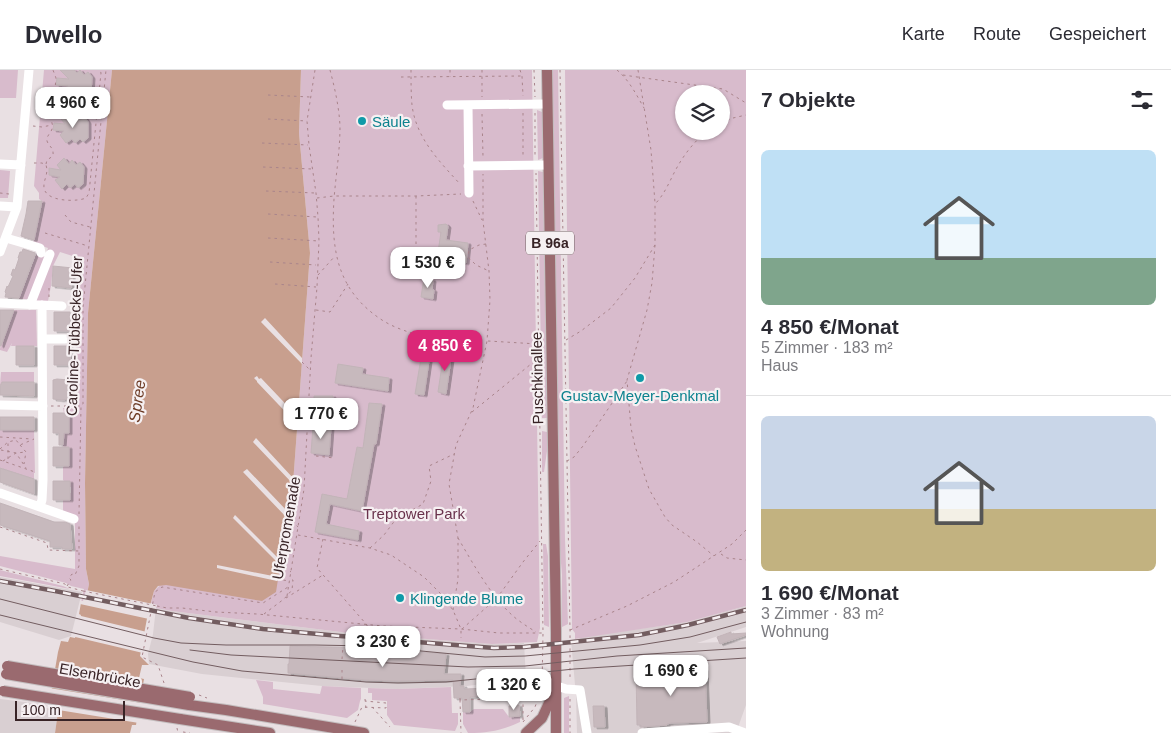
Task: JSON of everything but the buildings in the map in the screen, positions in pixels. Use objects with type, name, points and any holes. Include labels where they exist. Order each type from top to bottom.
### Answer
[{"type":"main road","name":"Puschkinallee","points":[[547,70],[557,686],[556,733]]},
{"type":"main road","name":"Elsenbrücke","points":[[3,670],[193,699],[203,708],[226,710],[364,733]]},
{"type":"main road","name":"Puschkinallee","points":[[528,732],[542,718],[557,686]]},
{"type":"main road","name":"Elsenbrücke","points":[[1,691],[270,733]]},
{"type":"street","points":[[0,252],[17,207],[29,70]]},
{"type":"street","points":[[447,105],[548,104]]},
{"type":"street","points":[[468,105],[468,193]]},
{"type":"street","points":[[0,164],[21,164]]},
{"type":"street","points":[[468,166],[548,165]]},
{"type":"street","points":[[0,206],[17,207]]},
{"type":"street","points":[[6,238],[40,248],[45,253],[30,305]]},
{"type":"street","points":[[0,304],[62,306]]},
{"type":"street","points":[[40,506],[42,500],[42,339],[45,305]]},
{"type":"street","points":[[42,339],[65,339]]},
{"type":"street","points":[[0,405],[43,406]]},
{"type":"street","points":[[0,493],[74,519]]},
{"type":"street","points":[[557,686],[580,690],[587,733]]},
{"type":"street","points":[[642,733],[729,727],[745,733]]},
{"type":"path","points":[[53,70],[56,78],[52,95],[56,102],[56,108],[50,113],[49,118],[53,125],[48,141],[54,150],[53,156],[47,160],[47,174],[44,186],[47,196],[77,200],[86,198],[89,193],[100,70]]},
{"type":"path","name":"Caroline-Tübbecke-Ufer","points":[[68,586],[71,580],[69,578],[72,574],[75,575],[79,566],[81,406],[83,404],[82,306],[106,70]]},
{"type":"path","name":"Uferpromenade","points":[[158,665],[142,657],[155,592],[162,587],[263,603],[288,587],[290,581],[304,489],[318,265],[317,198],[307,121],[315,70]]},
{"type":"path","points":[[330,70],[338,102],[340,125],[333,222],[336,255],[341,272],[356,297],[383,321],[417,335],[443,341]]},
{"type":"path","points":[[411,70],[412,105],[416,123],[423,138],[438,160],[468,193],[483,221]]},
{"type":"path","points":[[450,70],[450,76]]},
{"type":"path","points":[[453,610],[458,579],[458,538],[449,484],[456,444],[472,412],[487,340],[490,300],[487,244],[483,221],[482,70]]},
{"type":"path","points":[[520,70],[523,104],[523,165]]},
{"type":"path","points":[[523,698],[524,722],[535,706],[542,688],[543,633],[534,70]]},
{"type":"path","points":[[560,70],[570,630],[649,596],[674,582],[732,544],[746,530]]},
{"type":"path","points":[[617,70],[623,75],[644,108]]},
{"type":"path","points":[[566,461],[574,457],[583,446],[627,380],[647,310],[652,283],[655,245],[655,204],[651,150],[638,70]]},
{"type":"path","points":[[623,75],[723,89],[746,102]]},
{"type":"path","points":[[401,77],[522,76]]},
{"type":"path","points":[[40,89],[53,90]]},
{"type":"path","points":[[268,95],[311,97]]},
{"type":"path","points":[[730,120],[746,115]]},
{"type":"path","points":[[268,119],[307,121]]},
{"type":"path","points":[[33,126],[53,125]]},
{"type":"path","points":[[655,204],[662,197],[679,163],[699,140]]},
{"type":"path","points":[[262,143],[309,146]]},
{"type":"path","points":[[34,163],[46,165]]},
{"type":"path","points":[[263,167],[313,169]]},
{"type":"path","points":[[266,191],[316,193]]},
{"type":"path","points":[[0,193],[13,195]]},
{"type":"path","points":[[317,198],[468,193]]},
{"type":"path","points":[[416,196],[416,247]]},
{"type":"path","points":[[268,214],[318,217]]},
{"type":"path","points":[[65,215],[70,222],[90,227]]},
{"type":"path","points":[[45,233],[88,246]]},
{"type":"path","points":[[268,238],[319,241]]},
{"type":"path","points":[[487,244],[479,245],[469,250],[468,257],[489,271]]},
{"type":"path","points":[[565,340],[581,331],[610,308],[635,278],[655,245]]},
{"type":"path","points":[[317,275],[336,255]]},
{"type":"path","points":[[270,262],[318,265]]},
{"type":"path","points":[[45,305],[50,284]]},
{"type":"path","points":[[275,284],[316,287]]},
{"type":"path","points":[[315,310],[330,312],[348,284]]},
{"type":"path","points":[[62,306],[82,306]]},
{"type":"path","points":[[487,340],[538,344]]},
{"type":"path","points":[[472,412],[531,364],[539,361]]},
{"type":"path","points":[[302,362],[310,370]]},
{"type":"path","points":[[627,380],[635,446],[640,466],[659,509],[672,525],[714,556]]},
{"type":"path","points":[[43,406],[81,406]]},
{"type":"path","points":[[298,420],[308,430]]},
{"type":"path","points":[[0,437],[32,439]]},
{"type":"path","points":[[20,445],[36,438]]},
{"type":"path","points":[[0,449],[8,442],[16,440],[26,452],[24,465]]},
{"type":"path","points":[[8,442],[8,462]]},
{"type":"path","points":[[0,449],[16,454],[27,469]]},
{"type":"path","points":[[3,461],[16,454],[26,452]]},
{"type":"path","points":[[370,548],[384,535],[396,519],[423,504],[431,481],[429,466],[454,454]]},
{"type":"path","points":[[306,455],[311,455]]},
{"type":"path","points":[[316,456],[334,458]]},
{"type":"path","points":[[0,460],[36,472]]},
{"type":"path","points":[[293,481],[304,489]]},
{"type":"path","points":[[288,516],[299,528]]},
{"type":"path","points":[[0,527],[47,543],[48,550],[79,551]]},
{"type":"path","points":[[298,535],[370,548],[391,555],[424,577],[440,593],[453,610],[461,629],[461,638]]},
{"type":"path","points":[[458,538],[497,598],[513,616],[536,633]]},
{"type":"path","points":[[323,539],[317,568],[367,625]]},
{"type":"path","points":[[461,629],[497,598],[541,540]]},
{"type":"path","points":[[719,553],[727,558],[746,560]]},
{"type":"path","points":[[280,563],[291,572]]},
{"type":"path","points":[[0,569],[83,590],[167,608],[367,625],[461,629],[499,633],[543,633]]},
{"type":"path","points":[[263,615],[284,599],[324,575]]},
{"type":"path","points":[[278,579],[293,580],[292,590],[284,599]]},
{"type":"path","points":[[287,596],[288,587]]},
{"type":"path","points":[[367,625],[365,631],[370,631]]},
{"type":"path","points":[[342,659],[343,647]]},
{"type":"path","points":[[342,667],[342,679]]},
{"type":"path","points":[[461,733],[460,699],[523,698],[542,688]]},
{"type":"path","points":[[193,699],[213,700]]},
{"type":"path","points":[[355,721],[362,707],[367,709],[372,707],[386,708],[386,703],[365,700],[367,709]]},
{"type":"path","points":[[372,707],[390,727]]},
{"type":"path","points":[[182,733],[190,733]]},
{"type":"shaded area","points":[[0,577],[82,592],[71,636],[59,640],[0,622]]},
{"type":"shaded area","points":[[746,606],[746,627],[697,643],[746,641],[746,705],[736,733],[577,733],[571,640],[687,622]]},
{"type":"shaded area","points":[[156,608],[349,633],[492,644],[524,643],[526,678],[467,686],[397,689],[322,686],[202,674],[149,664],[148,654]]},
{"type":"shaded area","points":[[0,699],[49,705],[58,712],[55,733],[0,733]]},
{"type":"green space","points":[[0,70],[18,70],[16,98],[0,98]]},
{"type":"green space","points":[[44,70],[112,70],[88,313],[85,483],[86,569],[89,584],[85,604],[81,603],[84,589],[0,566],[0,556],[75,569],[75,516],[63,511],[63,500],[70,500],[69,493],[71,493],[71,487],[69,487],[70,481],[63,480],[63,467],[69,466],[69,448],[63,446],[63,434],[69,433],[69,414],[64,413],[63,408],[76,408],[76,315],[82,259],[60,252],[53,266],[48,301],[19,299],[37,252],[46,254],[48,248],[33,243],[42,201],[39,199],[39,193],[34,186]]},
{"type":"green space","name":"Treptower Park","points":[[301,70],[532,70],[540,628],[537,642],[492,644],[349,633],[172,611],[156,608],[157,605],[151,603],[154,591],[160,585],[277,581],[293,484],[310,253],[299,133]]},
{"type":"green space","points":[[552,70],[558,70],[568,624],[562,627],[562,575],[559,539]]},
{"type":"green space","points":[[565,70],[746,70],[746,606],[687,622],[575,639],[575,633],[572,629]]},
{"type":"green space","points":[[537,110],[542,112],[543,158],[538,160]]},
{"type":"green space","points":[[0,170],[10,171],[8,198],[0,198]]},
{"type":"green space","points":[[538,171],[543,172],[547,418],[542,418]]},
{"type":"green space","points":[[14,310],[36,310],[37,346],[11,346],[12,343],[7,352],[0,350]]},
{"type":"green space","points":[[1,372],[34,372],[34,382],[2,382],[0,386]]},
{"type":"green space","points":[[0,430],[34,430],[34,479],[0,468]]},
{"type":"green space","points":[[542,431],[547,432],[544,472],[542,472]]},
{"type":"green space","points":[[543,544],[546,544],[548,556],[549,627],[544,625]]},
{"type":"green space","points":[[0,570],[63,586],[70,589],[0,576]]},
{"type":"green space","points":[[256,680],[273,682],[273,689],[320,694],[322,686],[361,688],[361,699],[358,710],[347,718],[263,704],[263,697]]},
{"type":"green space","points":[[451,687],[452,713],[458,713],[458,724],[455,731],[394,725],[387,715],[387,701],[372,700],[372,693],[368,693],[368,688]]},
{"type":"green space","points":[[569,696],[569,733],[564,733],[564,698]]},
{"type":"green space","points":[[474,709],[503,709],[509,717],[520,716],[520,722],[494,731],[468,733],[463,724],[463,712],[470,712]]},
{"type":"water","name":"Spree","points":[[112,70],[301,70],[299,133],[310,253],[293,484],[276,592],[262,601],[166,585],[158,586],[154,591],[148,613],[140,656],[149,665],[142,665],[139,678],[144,679],[136,725],[132,725],[130,733],[55,733],[58,712],[48,710],[58,652],[61,641],[68,642],[70,637],[75,638],[81,615],[79,614],[81,603],[85,604],[89,584],[86,569],[85,483],[88,313]]},
{"type":"pier","points":[[265,318],[302,358],[302,364],[261,322]]},
{"type":"pier","points":[[257,376],[298,417],[298,425],[257,382],[254,378]]},
{"type":"pier","points":[[256,438],[293,478],[293,484],[253,442]]},
{"type":"pier","points":[[247,469],[289,513],[288,519],[243,472]]},
{"type":"pier","points":[[235,515],[281,561],[280,565],[233,518]]},
{"type":"pier","points":[[217,565],[278,577],[277,581],[217,568]]},
{"type":"pier","points":[[86,590],[153,604],[149,619],[80,604],[83,601]]},
{"type":"pier","points":[[77,615],[147,632],[143,653],[71,636],[73,635]]},
{"type":"pier","points":[[49,688],[142,703],[139,723],[46,708]]},
{"type":"tram line","points":[[0,599],[154,638],[181,643],[368,646],[485,657],[525,656],[640,645],[690,637],[746,622]]},
{"type":"tram line","points":[[0,615],[193,662],[242,671],[366,682],[446,682],[574,669],[746,658]]},
{"type":"tram line","points":[[190,650],[231,655],[468,667],[525,666],[617,656],[746,648]]},
{"type":"railway","points":[[0,581],[189,618],[263,629],[494,648],[524,647],[639,635],[746,610]]},
{"type":"place","name":"Säule","points":[[362,121]]},
{"type":"place","name":"Gustav-Meyer-Denkmal","points":[[640,378]]},
{"type":"place","name":"Klingende Blume","points":[[400,598]]}]
